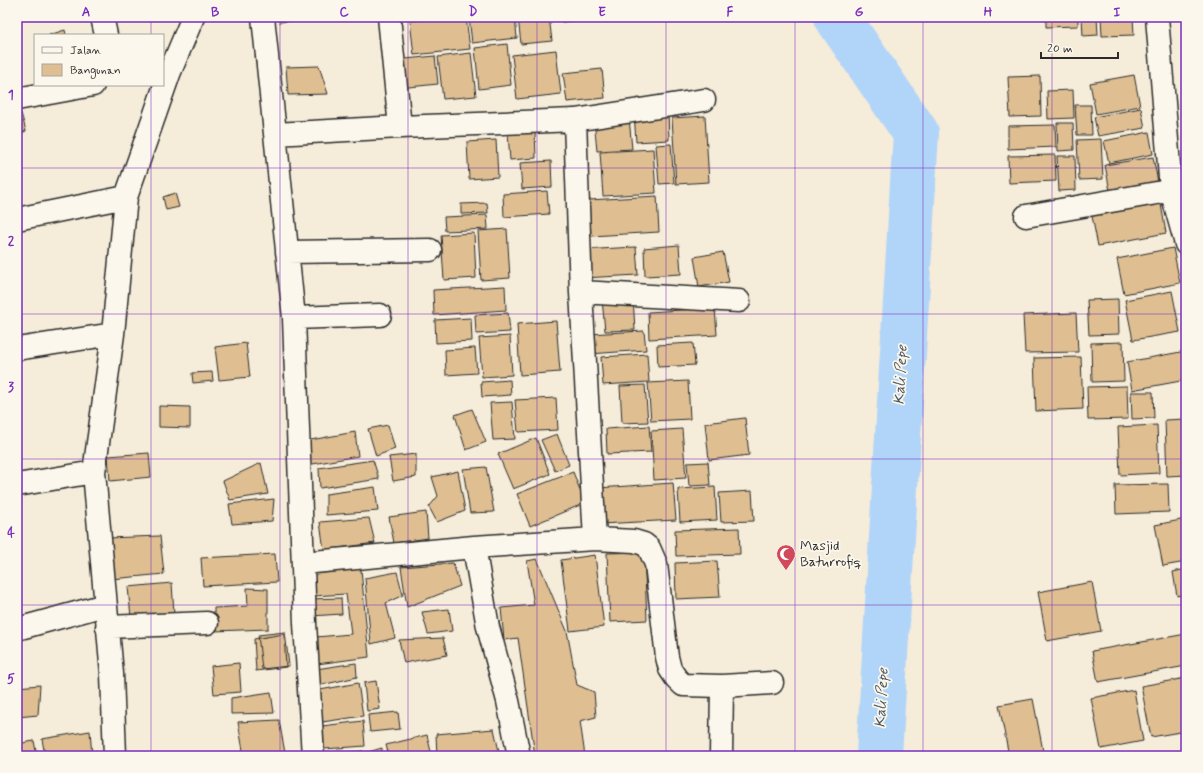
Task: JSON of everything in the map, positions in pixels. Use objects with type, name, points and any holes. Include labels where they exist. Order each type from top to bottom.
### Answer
[{"type":"street","points":[[102,17],[106,34]]},
{"type":"street","points":[[166,74],[193,17]]},
{"type":"street","points":[[263,17],[294,318],[305,623],[313,756]]},
{"type":"street","points":[[390,17],[400,127]]},
{"type":"street","points":[[1157,17],[1186,244]]},
{"type":"street","points":[[17,99],[88,86]]},
{"type":"street","points":[[115,756],[112,674],[94,472],[113,334],[126,197],[162,86]]},
{"type":"street","points":[[275,134],[575,120],[704,100]]},
{"type":"street","points":[[575,120],[581,292],[595,539]]},
{"type":"street","points":[[1026,216],[1179,189]]},
{"type":"street","points":[[17,219],[126,197]]},
{"type":"street","points":[[287,252],[430,250]]},
{"type":"street","points":[[581,292],[739,301]]},
{"type":"street","points":[[294,318],[380,315]]},
{"type":"street","points":[[17,349],[113,334]]},
{"type":"street","points":[[17,485],[94,472]]},
{"type":"street","points":[[303,563],[474,547],[595,539],[634,541],[644,544],[649,548],[656,564],[667,657],[670,669],[676,678],[684,685],[722,686],[772,683]]},
{"type":"street","points":[[474,547],[488,627],[508,701],[519,756]]},
{"type":"street","points":[[17,629],[105,605]]},
{"type":"street","points":[[107,628],[207,623]]},
{"type":"street","points":[[721,756],[722,686]]},
{"type":"building","points":[[278,17],[321,17],[321,18],[279,22]]},
{"type":"building","points":[[445,17],[466,17],[470,49],[414,55],[410,21]]},
{"type":"building","points":[[469,17],[515,17],[517,38],[472,43]]},
{"type":"building","points":[[518,17],[549,17],[552,41],[521,44]]},
{"type":"building","points":[[562,17],[598,17],[598,18],[562,22]]},
{"type":"building","points":[[1046,17],[1078,17],[1078,26],[1046,27]]},
{"type":"building","points":[[1082,17],[1097,17],[1098,35],[1083,36]]},
{"type":"building","points":[[1101,17],[1133,17],[1134,35],[1102,36]]},
{"type":"building","points":[[65,30],[66,34],[52,34]]},
{"type":"building","points":[[507,44],[511,85],[479,89],[475,48]]},
{"type":"building","points":[[556,50],[561,94],[517,99],[512,55]]},
{"type":"building","points":[[471,53],[476,96],[443,99],[438,57]]},
{"type":"building","points":[[435,56],[438,84],[399,88],[396,60]]},
{"type":"building","points":[[319,66],[328,94],[288,95],[286,67]]},
{"type":"building","points":[[602,69],[605,98],[567,102],[563,73]]},
{"type":"building","points":[[1134,75],[1140,106],[1096,114],[1090,83]]},
{"type":"building","points":[[1040,76],[1041,116],[1010,117],[1008,77]]},
{"type":"building","points":[[1073,90],[1074,118],[1048,119],[1047,91]]},
{"type":"building","points":[[1075,105],[1091,105],[1092,135],[1077,135]]},
{"type":"building","points":[[1141,108],[1145,128],[1098,136],[1094,117]]},
{"type":"building","points":[[668,110],[669,140],[636,142],[634,112]]},
{"type":"building","points":[[21,113],[26,131],[17,135],[17,114]]},
{"type":"building","points":[[705,116],[709,182],[676,184],[672,118]]},
{"type":"building","points":[[629,118],[632,149],[597,151],[594,120]]},
{"type":"building","points":[[1057,123],[1073,123],[1074,150],[1058,151]]},
{"type":"building","points":[[1055,125],[1056,147],[1008,149],[1008,126]]},
{"type":"building","points":[[535,131],[536,158],[510,160],[508,133]]},
{"type":"building","points":[[1149,132],[1153,154],[1109,163],[1104,141]]},
{"type":"building","points":[[1101,139],[1103,179],[1079,180],[1077,140]]},
{"type":"building","points":[[496,140],[498,177],[469,179],[467,142]]},
{"type":"building","points":[[671,144],[674,183],[659,184],[656,145]]},
{"type":"building","points":[[653,149],[656,193],[603,196],[600,152]]},
{"type":"building","points":[[1055,155],[1056,181],[1009,183],[1008,156]]},
{"type":"building","points":[[1057,156],[1075,156],[1076,190],[1059,191]]},
{"type":"building","points":[[1153,157],[1158,182],[1110,191],[1105,165]]},
{"type":"building","points":[[551,161],[552,187],[522,189],[520,163]]},
{"type":"building","points":[[547,191],[549,214],[504,217],[503,194]]},
{"type":"building","points":[[175,193],[179,207],[166,210],[163,197]]},
{"type":"building","points":[[1159,193],[1166,233],[1098,246],[1090,206]]},
{"type":"building","points":[[657,196],[659,232],[591,236],[589,200]]},
{"type":"building","points":[[487,203],[488,213],[461,214],[461,204]]},
{"type":"building","points":[[487,215],[488,229],[445,231],[444,217]]},
{"type":"building","points":[[507,229],[510,278],[481,280],[478,231]]},
{"type":"building","points":[[474,233],[476,278],[444,280],[441,235]]},
{"type":"building","points":[[679,245],[681,274],[645,276],[644,248]]},
{"type":"building","points":[[636,247],[638,275],[583,278],[581,250]]},
{"type":"building","points":[[1173,248],[1180,283],[1124,294],[1117,259]]},
{"type":"building","points":[[723,252],[729,282],[699,287],[694,257]]},
{"type":"building","points":[[505,286],[506,310],[434,315],[433,290]]},
{"type":"building","points":[[1172,291],[1180,332],[1133,340],[1125,300]]},
{"type":"building","points":[[633,297],[635,330],[605,331],[602,299]]},
{"type":"building","points":[[1118,299],[1119,334],[1089,335],[1087,300]]},
{"type":"building","points":[[715,308],[717,335],[649,339],[648,312]]},
{"type":"building","points":[[508,313],[510,332],[476,334],[475,315]]},
{"type":"building","points":[[1076,313],[1078,352],[1025,353],[1023,315]]},
{"type":"building","points":[[471,318],[472,341],[436,343],[435,320]]},
{"type":"building","points":[[556,321],[560,372],[520,375],[517,324]]},
{"type":"building","points":[[644,331],[646,350],[589,354],[588,334]]},
{"type":"building","points":[[510,336],[512,375],[482,377],[479,338]]},
{"type":"building","points":[[1123,342],[1124,381],[1092,382],[1091,343]]},
{"type":"building","points":[[246,343],[250,377],[219,380],[215,347]]},
{"type":"building","points":[[693,343],[695,365],[658,367],[657,345]]},
{"type":"building","points":[[475,348],[477,373],[446,375],[445,350]]},
{"type":"building","points":[[1186,351],[1186,380],[1132,390],[1127,362]]},
{"type":"building","points":[[647,354],[649,382],[603,385],[601,357]]},
{"type":"building","points":[[1081,357],[1083,409],[1036,411],[1034,358]]},
{"type":"building","points":[[212,372],[213,381],[193,383],[192,373]]},
{"type":"building","points":[[510,380],[511,395],[482,397],[481,382]]},
{"type":"building","points":[[688,381],[690,419],[651,421],[648,383]]},
{"type":"building","points":[[645,385],[648,422],[622,423],[620,386]]},
{"type":"building","points":[[1127,386],[1128,419],[1088,420],[1087,387]]},
{"type":"building","points":[[1131,392],[1153,392],[1154,418],[1132,419]]},
{"type":"building","points":[[556,398],[558,430],[518,432],[515,400]]},
{"type":"building","points":[[512,402],[515,439],[493,440],[490,403]]},
{"type":"building","points":[[159,406],[190,407],[190,428],[159,427]]},
{"type":"building","points":[[472,409],[486,442],[466,450],[455,415]]},
{"type":"building","points":[[745,418],[749,455],[709,460],[705,423]]},
{"type":"building","points":[[1186,419],[1186,475],[1167,476],[1165,420]]},
{"type":"building","points":[[388,425],[395,449],[376,456],[368,429]]},
{"type":"building","points":[[1157,425],[1159,473],[1120,475],[1118,427]]},
{"type":"building","points":[[649,426],[651,452],[607,454],[606,429]]},
{"type":"building","points":[[682,429],[686,478],[654,480],[651,431]]},
{"type":"building","points":[[355,432],[358,456],[307,465],[305,441]]},
{"type":"building","points":[[557,434],[569,465],[555,471],[541,440]]},
{"type":"building","points":[[536,438],[550,474],[513,489],[498,454]]},
{"type":"building","points":[[149,453],[151,477],[110,481],[108,456]]},
{"type":"building","points":[[416,454],[416,477],[393,481],[389,457]]},
{"type":"building","points":[[373,460],[379,479],[320,488],[319,468]]},
{"type":"building","points":[[708,462],[710,485],[689,486],[687,463]]},
{"type":"building","points":[[261,463],[268,494],[230,500],[223,481]]},
{"type":"building","points":[[486,467],[494,512],[470,513],[463,469]]},
{"type":"building","points":[[458,471],[465,511],[437,522],[429,507],[438,496],[432,477]]},
{"type":"building","points":[[573,472],[585,503],[530,526],[517,494]]},
{"type":"building","points":[[673,483],[676,520],[601,524],[598,488]]},
{"type":"building","points":[[1168,484],[1169,512],[1116,514],[1115,485]]},
{"type":"building","points":[[375,487],[378,511],[326,515],[326,494]]},
{"type":"building","points":[[715,487],[717,520],[680,522],[678,489]]},
{"type":"building","points":[[752,491],[754,521],[721,522],[719,493]]},
{"type":"building","points":[[274,499],[272,521],[232,524],[229,504]]},
{"type":"building","points":[[426,512],[428,538],[394,543],[389,517]]},
{"type":"building","points":[[369,518],[375,543],[324,550],[320,522]]},
{"type":"building","points":[[1186,519],[1186,562],[1163,566],[1155,525]]},
{"type":"building","points":[[739,528],[740,554],[676,556],[675,530]]},
{"type":"building","points":[[160,536],[164,574],[111,579],[107,538]]},
{"type":"building","points":[[644,552],[647,620],[610,622],[607,553]]},
{"type":"building","points":[[275,554],[277,582],[203,586],[201,558]]},
{"type":"building","points":[[595,555],[604,627],[570,631],[561,560]]},
{"type":"building","points":[[537,559],[567,631],[577,685],[594,692],[596,717],[580,721],[585,756],[535,756],[518,638],[504,640],[501,608],[534,605],[527,561]]},
{"type":"building","points":[[717,561],[720,597],[676,599],[675,563]]},
{"type":"building","points":[[453,563],[460,586],[407,607],[401,567]]},
{"type":"building","points":[[361,569],[369,657],[317,664],[316,637],[351,634],[346,594],[313,596],[313,574]]},
{"type":"building","points":[[1186,569],[1186,594],[1177,596],[1173,572]]},
{"type":"building","points":[[397,572],[403,595],[386,603],[395,638],[371,644],[365,578]]},
{"type":"building","points":[[1092,582],[1101,631],[1047,641],[1038,592]]},
{"type":"building","points":[[172,583],[174,614],[131,617],[128,587]]},
{"type":"building","points":[[247,588],[268,589],[268,629],[214,631],[214,608],[248,606]]},
{"type":"building","points":[[341,598],[342,614],[311,616],[310,599]]},
{"type":"building","points":[[449,609],[452,631],[428,634],[422,612]]},
{"type":"building","points":[[285,632],[289,666],[262,669],[258,635]]},
{"type":"building","points":[[284,634],[286,667],[256,671],[254,639]]},
{"type":"building","points":[[1186,634],[1186,666],[1098,682],[1092,651]]},
{"type":"building","points":[[443,638],[447,655],[404,663],[399,640]]},
{"type":"building","points":[[239,663],[241,692],[214,694],[211,666]]},
{"type":"building","points":[[356,663],[357,677],[317,686],[316,669]]},
{"type":"building","points":[[1186,678],[1186,731],[1151,737],[1141,686]]},
{"type":"building","points":[[376,681],[380,709],[367,711],[364,683]]},
{"type":"building","points":[[358,683],[363,716],[322,722],[320,690]]},
{"type":"building","points":[[40,685],[38,715],[17,717],[17,687]]},
{"type":"building","points":[[1134,690],[1143,741],[1101,749],[1091,698]]},
{"type":"building","points":[[271,692],[274,713],[231,714],[231,698]]},
{"type":"building","points":[[1033,699],[1044,756],[1009,756],[999,705]]},
{"type":"building","points":[[398,712],[400,729],[370,732],[368,715]]},
{"type":"building","points":[[279,720],[285,753],[244,756],[238,722]]},
{"type":"building","points":[[363,721],[365,746],[324,749],[322,726]]},
{"type":"building","points":[[494,729],[500,756],[437,756],[436,734]]},
{"type":"building","points":[[90,731],[92,756],[45,756],[42,739]]},
{"type":"building","points":[[427,735],[432,756],[389,756],[386,745]]},
{"type":"building","points":[[34,741],[37,756],[17,756],[17,744]]},
{"type":"building","points":[[382,748],[382,756],[365,756],[365,753]]},
{"type":"building","points":[[363,751],[363,756],[323,756]]},
{"type":"waterway","name":"Kali Pepe","points":[[837,17],[916,133],[879,756]]},
{"type":"place","name":"Masjid Baturrofiq","points":[[786,571]]}]
